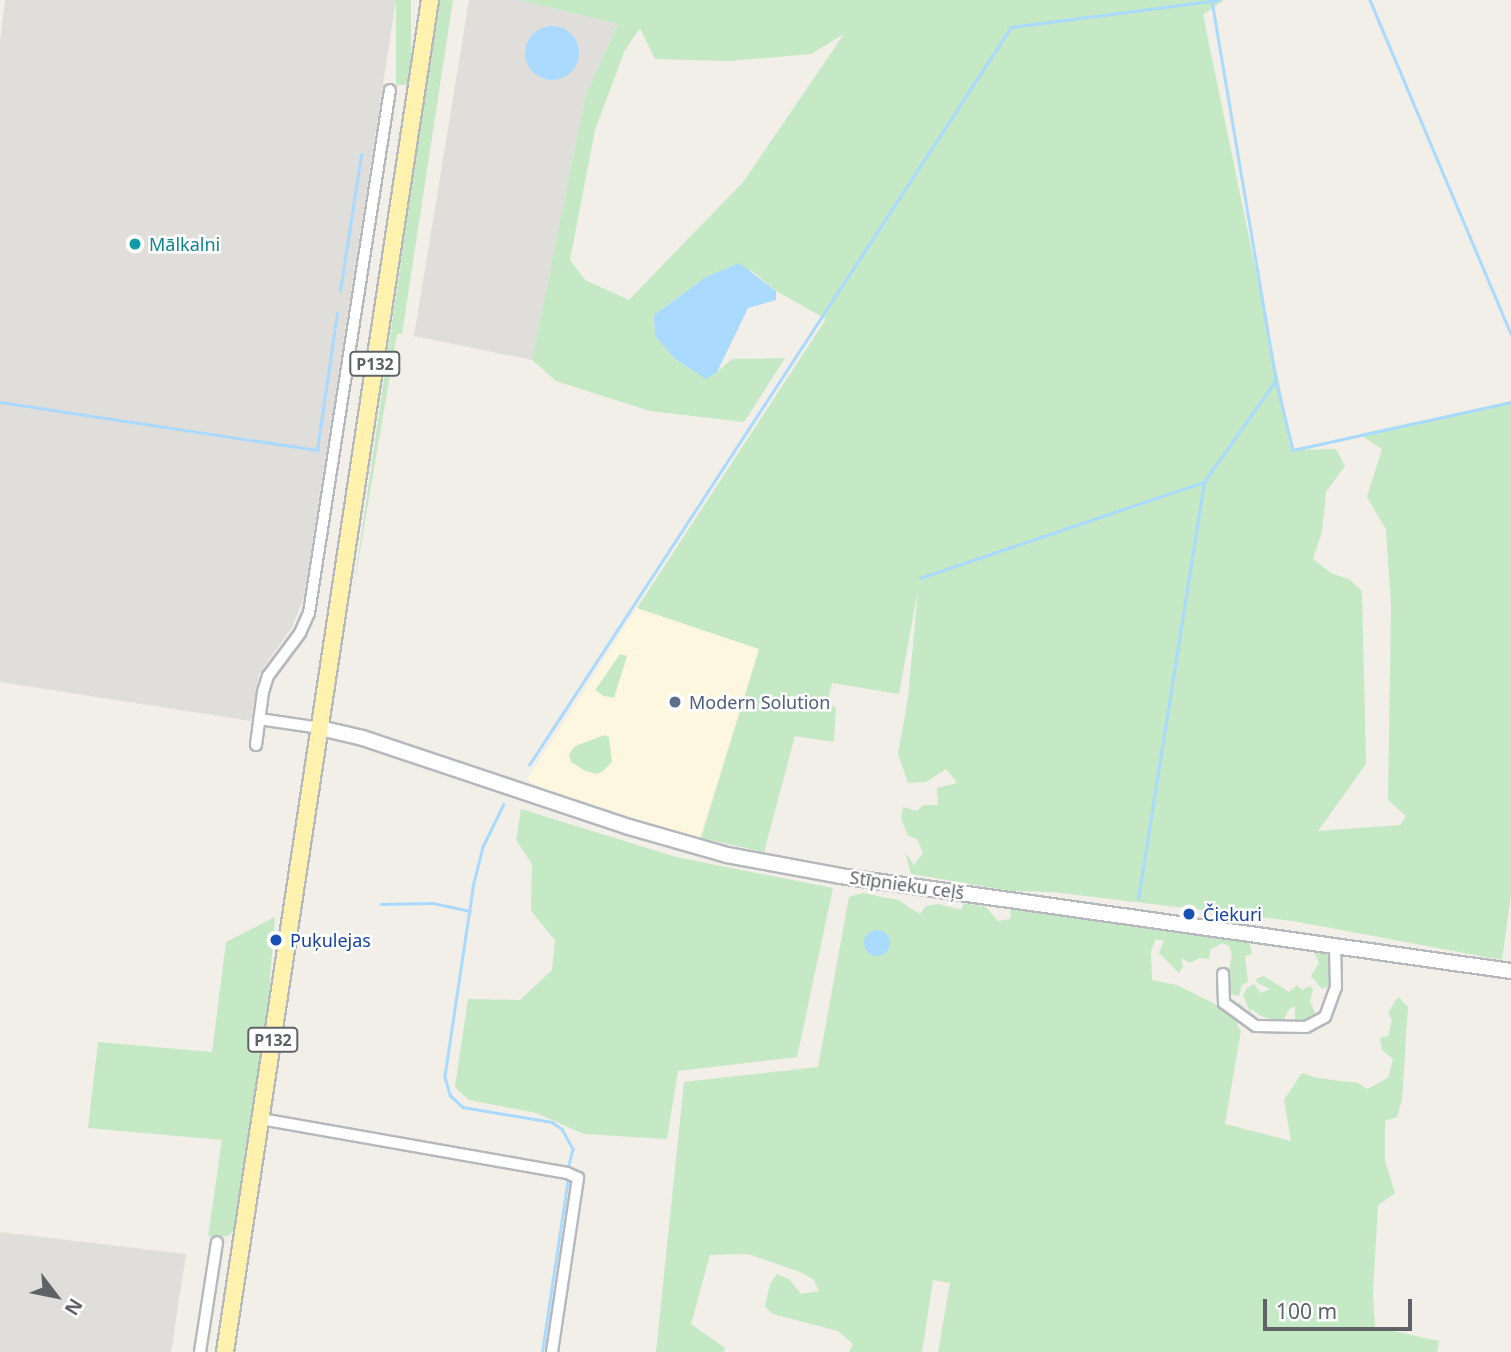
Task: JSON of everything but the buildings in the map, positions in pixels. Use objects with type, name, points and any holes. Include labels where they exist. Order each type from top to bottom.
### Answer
[{"type":"main road","name":"P132","points":[[225,1352],[430,0]]},
{"type":"main road","name":"Stīpnieku ceļš","points":[[320,728],[363,738],[629,827],[727,855],[840,876],[1511,971]]},
{"type":"street","points":[[256,745],[268,676],[300,633],[309,613],[390,90]]},
{"type":"street","points":[[260,719],[320,728]]},
{"type":"street","points":[[1223,974],[1224,1003],[1256,1026],[1306,1027],[1325,1017],[1336,987],[1335,946]]},
{"type":"street","points":[[261,1119],[568,1173],[578,1178],[552,1352]]},
{"type":"street","points":[[200,1352],[217,1242]]},
{"type":"shaded area","points":[[5,0],[396,0],[304,597],[292,627],[259,674],[251,721],[0,682],[0,42]]},
{"type":"shaded area","points":[[469,0],[520,0],[618,24],[585,97],[532,360],[414,336]]},
{"type":"shaded area","points":[[637,608],[760,648],[699,839],[542,788],[527,780]]},
{"type":"shaded area","points":[[0,1232],[186,1254],[171,1352],[0,1352]]},
{"type":"green space","points":[[396,0],[411,0],[411,85],[396,85]]},
{"type":"green space","points":[[439,0],[453,0],[402,334],[397,334],[353,592]]},
{"type":"green space","points":[[519,0],[1224,0],[1203,15],[1293,450],[1336,449],[1345,466],[1326,492],[1322,532],[1313,559],[1331,573],[1350,580],[1362,591],[1366,764],[1318,831],[1400,825],[1406,816],[1388,800],[1391,604],[1386,530],[1367,497],[1382,449],[1359,434],[1511,402],[1511,895],[1502,960],[1293,921],[1052,892],[1011,891],[911,874],[905,852],[914,865],[923,853],[917,839],[908,836],[901,819],[903,807],[917,811],[923,805],[938,805],[937,788],[957,783],[946,769],[926,782],[908,783],[898,754],[908,698],[918,590],[899,694],[832,683],[827,703],[836,708],[834,742],[795,736],[764,852],[701,838],[759,649],[637,608],[826,319],[776,291],[752,271],[706,277],[654,315],[655,336],[675,359],[717,372],[732,359],[785,358],[744,422],[650,411],[556,381],[532,360],[585,97],[618,24]],"holes":[[[640,28],[655,59],[729,61],[811,54],[844,34],[744,181],[629,300],[585,280],[570,260],[595,130],[625,50]]]},
{"type":"green space","points":[[620,654],[627,656],[614,698],[604,696],[595,690]]},
{"type":"green space","points":[[605,735],[609,737],[612,762],[603,771],[597,774],[585,771],[571,762],[569,754],[575,746]]},
{"type":"green space","points":[[521,809],[676,857],[833,888],[797,1057],[678,1071],[667,1139],[584,1134],[536,1113],[469,1100],[455,1087],[468,999],[520,1000],[552,970],[555,940],[531,911],[532,864],[516,840]]},
{"type":"green space","points":[[863,893],[898,900],[920,914],[926,906],[938,904],[961,910],[964,903],[986,907],[998,921],[1010,919],[1011,909],[1019,908],[1184,927],[1201,936],[1219,937],[1225,933],[1249,939],[1252,954],[1245,956],[1248,982],[1242,985],[1239,996],[1229,993],[1226,987],[1232,954],[1229,946],[1222,943],[1211,949],[1209,959],[1199,958],[1190,963],[1181,958],[1183,967],[1179,973],[1159,953],[1164,940],[1155,940],[1151,952],[1152,980],[1177,985],[1225,1009],[1239,1003],[1244,1008],[1237,1025],[1241,1031],[1225,1124],[1291,1141],[1284,1100],[1302,1073],[1317,1078],[1358,1083],[1367,1089],[1388,1078],[1393,1059],[1382,1050],[1380,1038],[1388,1036],[1392,1020],[1388,1013],[1398,997],[1408,1007],[1402,1100],[1397,1117],[1385,1121],[1385,1161],[1395,1193],[1378,1205],[1373,1293],[1375,1327],[1439,1341],[1437,1352],[938,1352],[950,1283],[933,1280],[922,1352],[849,1352],[853,1344],[838,1331],[773,1314],[765,1307],[770,1284],[777,1274],[789,1279],[801,1294],[819,1291],[814,1280],[800,1272],[748,1254],[710,1255],[691,1324],[725,1348],[724,1352],[656,1352],[684,1082],[818,1067],[849,897]]},
{"type":"green space","points":[[275,917],[268,1004],[236,1229],[228,1236],[208,1236],[222,1140],[88,1128],[98,1042],[212,1052],[226,942]]},
{"type":"green space","points":[[1314,952],[1330,954],[1333,972],[1330,986],[1322,989],[1311,976],[1319,963]]},
{"type":"green space","points":[[1264,976],[1289,992],[1297,985],[1302,990],[1310,986],[1313,989],[1310,1001],[1315,1013],[1311,1020],[1300,1025],[1295,1020],[1295,1006],[1289,1009],[1282,1023],[1261,1016],[1252,1009],[1250,1012],[1243,995],[1247,988],[1254,984],[1261,993],[1270,989],[1256,982],[1257,978]]},
{"type":"water","points":[[552,26],[571,34],[579,53],[571,72],[552,80],[533,72],[525,53],[533,34]]},
{"type":"water","points":[[739,263],[776,291],[776,300],[748,308],[717,372],[706,379],[675,359],[655,336],[654,315],[706,277]]},
{"type":"water","points":[[877,930],[886,934],[890,943],[886,952],[877,956],[868,952],[864,943],[868,934]]},
{"type":"waterway","points":[[529,765],[1011,27],[1218,0]]},
{"type":"waterway","points":[[1370,0],[1511,333]]},
{"type":"waterway","points":[[1212,1],[1276,380],[1293,450],[1511,402]]},
{"type":"waterway","points":[[340,291],[361,155]]},
{"type":"waterway","points":[[0,402],[317,450],[337,313]]},
{"type":"waterway","points":[[1138,899],[1204,482],[1276,380]]},
{"type":"waterway","points":[[920,578],[1204,482]]},
{"type":"waterway","points":[[504,804],[483,847],[474,882],[445,1077],[450,1095],[463,1107],[552,1122],[562,1129],[573,1149],[569,1165]]},
{"type":"waterway","points":[[381,904],[433,903],[470,911]]},
{"type":"waterway","points":[[542,1352],[568,1178]]},
{"type":"place","name":"Mālkalni","points":[[135,244]]},
{"type":"place","name":"Modern Solution","points":[[675,702]]},
{"type":"place","name":"Čiekuri","points":[[1189,914]]},
{"type":"place","name":"Puķulejas","points":[[276,940]]}]
